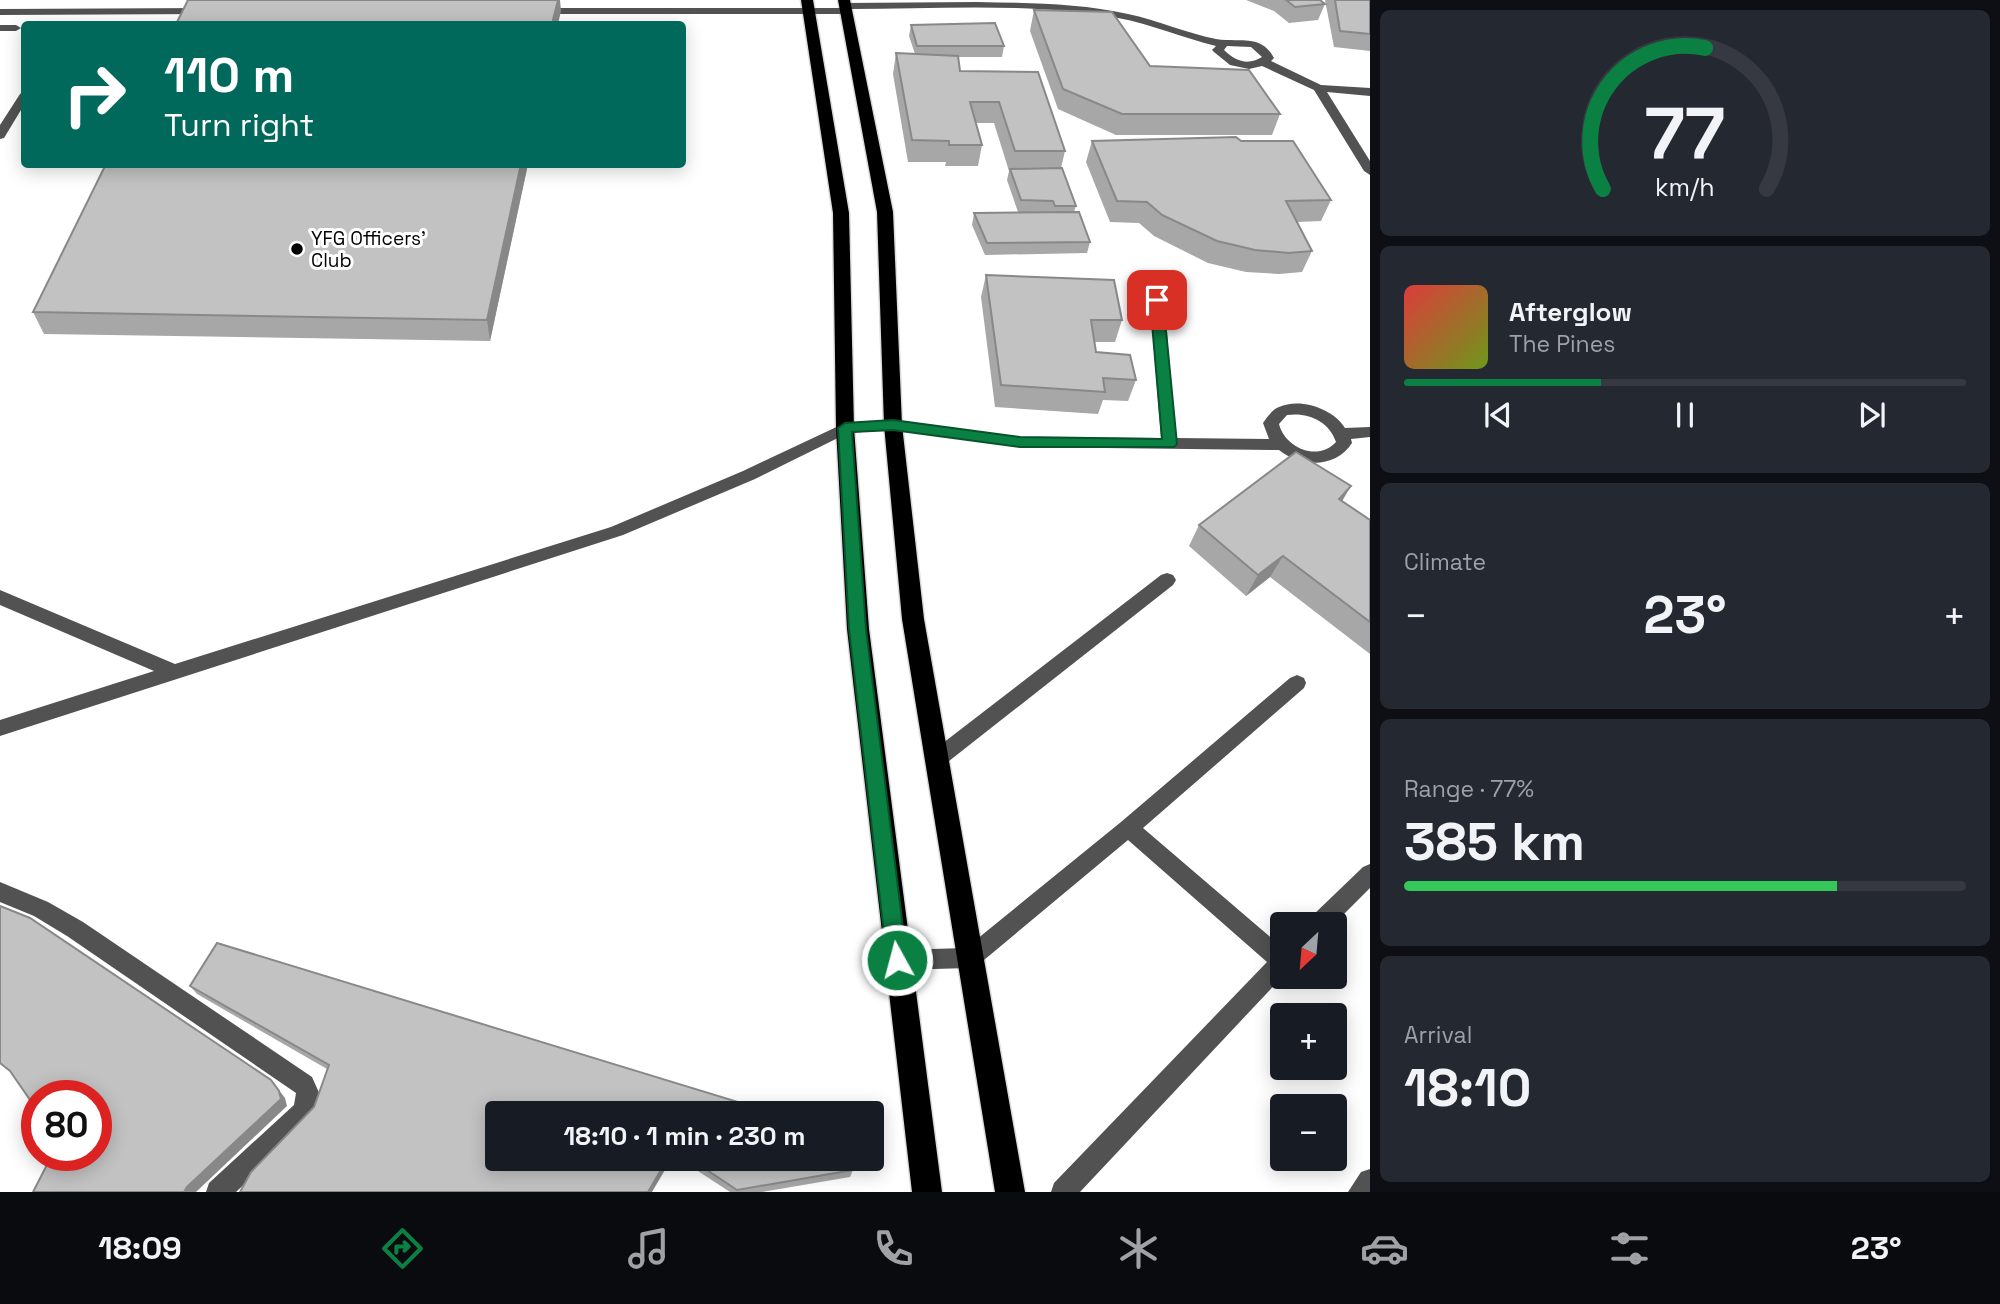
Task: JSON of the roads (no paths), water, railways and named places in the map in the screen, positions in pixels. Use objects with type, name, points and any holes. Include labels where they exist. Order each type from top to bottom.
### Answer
[{"type":"highway","points":[[808,5],[841,213],[845,428],[858,629],[927,1192]]},
{"type":"highway","points":[[845,5],[885,212],[893,425],[913,619],[1010,1192]]},
{"type":"street","points":[[53,12],[61,0]]},
{"type":"street","points":[[162,11],[169,0]]},
{"type":"street","points":[[524,11],[1024,4],[1108,13],[1223,44],[1245,42],[1259,47],[1268,58],[1263,62],[1248,65],[1231,62],[1218,50],[1223,44]]},
{"type":"street","points":[[0,12],[221,11]]},
{"type":"street","points":[[0,28],[16,28]]},
{"type":"street","points":[[1263,62],[1319,88],[1370,92]]},
{"type":"street","points":[[1319,88],[1370,171]]},
{"type":"street","points":[[0,135],[21,101]]},
{"type":"street","points":[[1154,276],[1169,444]]},
{"type":"street","points":[[0,728],[617,531],[749,475],[845,428],[893,425],[1020,442],[1281,445],[1302,455],[1325,457],[1340,450],[1344,443],[1342,434],[1328,419],[1317,413],[1292,409],[1282,411],[1270,423],[1271,430],[1281,445]]},
{"type":"street","points":[[1342,434],[1370,432]]},
{"type":"street","points":[[937,759],[1167,580]]},
{"type":"street","points":[[0,597],[174,672]]},
{"type":"street","points":[[897,960],[970,958],[1128,828],[1297,683]]},
{"type":"street","points":[[1128,828],[1270,951]]},
{"type":"street","points":[[1331,912],[1370,874]]},
{"type":"street","points":[[0,892],[41,909],[75,929],[304,1085],[309,1097],[303,1113],[219,1192]]},
{"type":"street","points":[[1063,1192],[1270,974]]},
{"type":"street","points":[[1360,1192],[1370,1181]]},
{"type":"place","name":"YFG Officers' Club","points":[[297,249]]}]
